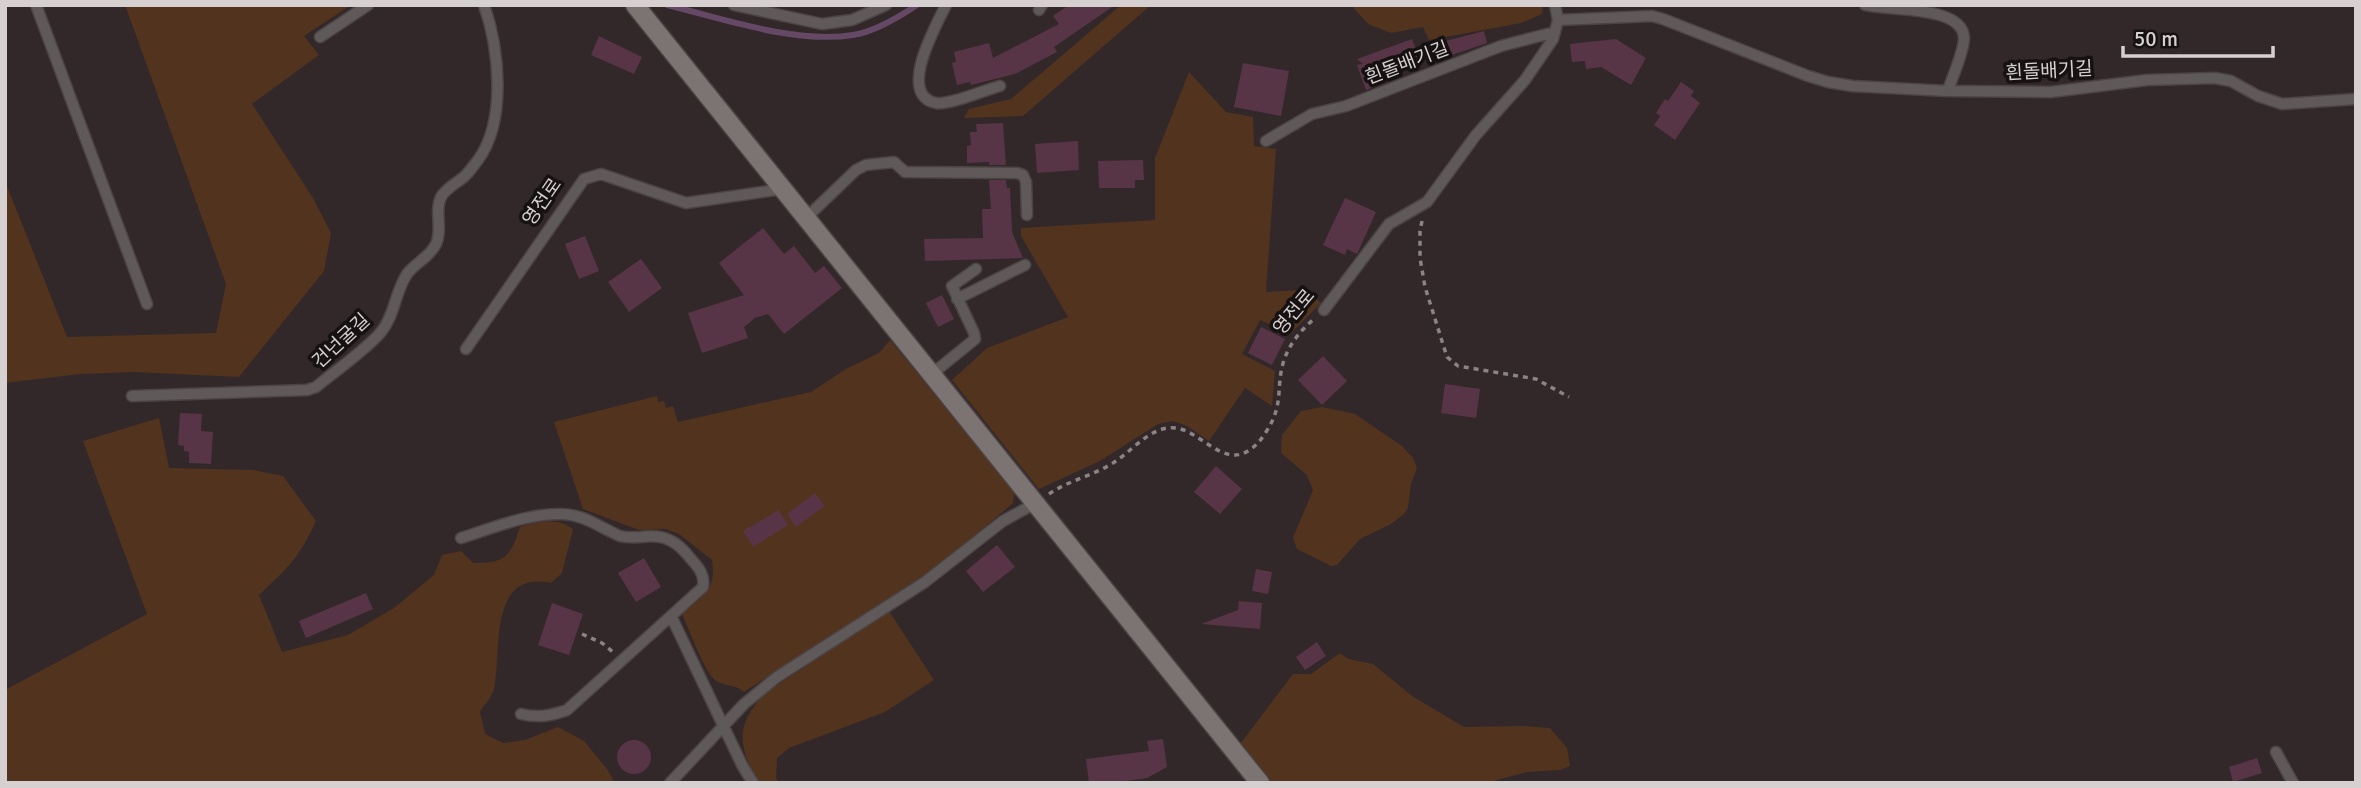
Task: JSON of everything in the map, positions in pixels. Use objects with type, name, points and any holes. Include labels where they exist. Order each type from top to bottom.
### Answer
[{"type":"street","points":[[635,5],[1260,783]]},
{"type":"lane","points":[[36,5],[147,304]]},
{"type":"lane","points":[[320,37],[368,5]]},
{"type":"lane","name":"건넌굴길","points":[[132,396],[307,390],[316,387],[381,332],[408,272],[427,256],[435,245],[439,234],[438,203],[443,194],[465,176],[480,157],[490,135],[498,79],[491,24],[484,5]]},
{"type":"lane","points":[[734,5],[822,24],[852,20],[886,5]]},
{"type":"lane","points":[[946,5],[922,59],[920,89],[927,99],[934,103],[945,103],[1000,86]]},
{"type":"lane","points":[[1555,5],[1558,20],[1555,32]]},
{"type":"lane","points":[[1865,5],[1930,13],[1946,17],[1959,25],[1964,40],[1948,91]]},
{"type":"lane","name":"흰돌배기길","points":[[1558,20],[1651,16],[1828,82],[1852,86],[1948,91],[2051,92],[2147,80],[2197,77],[2231,81],[2258,96],[2282,104],[2356,99]]},
{"type":"lane","name":"영전로","points":[[1324,310],[1389,224],[1427,202],[1437,192],[1476,135],[1542,58],[1555,32]]},
{"type":"lane","name":"흰돌배기길","points":[[1266,141],[1312,114],[1346,106],[1501,46],[1555,32]]},
{"type":"lane","points":[[806,218],[856,170],[866,165],[894,162],[905,172],[1023,175],[1026,182],[1027,215]]},
{"type":"lane","name":"영전로","points":[[466,349],[584,179],[593,175],[611,177],[686,203],[783,189]]},
{"type":"lane","points":[[957,299],[1025,265]]},
{"type":"lane","points":[[932,374],[975,339],[952,286],[976,269]]},
{"type":"lane","points":[[670,783],[744,704],[777,677],[925,582],[1003,522],[1036,503]]},
{"type":"lane","points":[[461,538],[522,518],[562,514],[583,518],[629,538],[665,538],[679,544],[701,570],[703,587],[568,710],[552,716],[521,714]]},
{"type":"lane","points":[[671,616],[749,781]]},
{"type":"lane","points":[[2276,752],[2293,783]]},
{"type":"path","points":[[1427,202],[1420,231],[1420,257],[1425,287],[1447,357],[1458,366],[1536,379],[1569,397]]},
{"type":"path","name":"영전로","points":[[1036,503],[1054,491],[1116,461],[1148,436],[1163,429],[1174,428],[1189,432],[1233,456],[1245,453],[1259,443],[1276,418],[1283,363],[1290,345],[1303,328],[1324,310]]},
{"type":"path","points":[[582,634],[602,643],[622,661]]},
{"type":"shaded area","points":[[125,5],[351,5],[304,36],[319,55],[252,104],[313,198],[331,233],[324,271],[239,377],[135,372],[80,374],[5,383],[5,181],[67,337],[216,333],[226,284]]},
{"type":"shaded area","points":[[1121,5],[1151,5],[1023,116],[964,118],[969,109],[1011,99]]},
{"type":"shaded area","points":[[1351,5],[1543,5],[1542,14],[1521,23],[1429,40],[1423,27],[1391,33],[1368,24]]},
{"type":"shaded area","points":[[1189,72],[1226,112],[1253,117],[1254,146],[1276,149],[1266,292],[1304,290],[1321,303],[1290,334],[1260,320],[1242,354],[1275,371],[1272,406],[1245,388],[1209,441],[1187,426],[1173,421],[1158,424],[1100,461],[1039,489],[952,380],[987,348],[1068,317],[1021,236],[1021,228],[1155,220],[1155,158]]},
{"type":"shaded area","points":[[890,340],[1014,492],[1013,503],[944,562],[744,692],[718,682],[703,662],[682,614],[707,592],[712,579],[712,560],[679,534],[666,529],[639,530],[583,509],[554,422],[657,396],[658,402],[664,401],[666,408],[673,406],[678,422],[811,392],[846,369],[879,353]]},
{"type":"shaded area","points":[[1322,407],[1355,414],[1402,446],[1413,458],[1417,468],[1411,484],[1408,508],[1404,514],[1391,524],[1360,539],[1337,565],[1331,566],[1297,549],[1293,538],[1313,490],[1307,475],[1281,453],[1282,435],[1301,411]]},
{"type":"shaded area","points":[[159,418],[169,468],[253,470],[283,476],[316,521],[292,562],[259,595],[282,652],[348,635],[394,608],[434,575],[442,555],[461,551],[473,563],[493,562],[509,552],[520,527],[548,521],[573,529],[562,573],[551,583],[531,582],[517,588],[507,600],[499,634],[494,689],[480,712],[485,734],[503,743],[525,740],[558,727],[584,741],[615,783],[5,783],[5,690],[147,614],[83,441]]},
{"type":"shaded area","points":[[889,611],[934,680],[885,712],[789,748],[777,758],[778,783],[758,783],[747,758],[743,737],[744,727],[754,706],[764,694]]},
{"type":"shaded area","points":[[1340,653],[1348,659],[1373,664],[1412,696],[1464,727],[1550,728],[1567,748],[1570,766],[1560,770],[1527,772],[1486,783],[1272,783],[1241,743],[1293,674],[1311,674]]},
{"type":"building","points":[[1069,5],[1115,5],[1054,47],[1057,52],[1015,74],[971,85],[970,82],[957,85],[952,63],[956,62],[954,52],[989,43],[993,58],[1059,24],[1053,16]]},
{"type":"building","points":[[1484,31],[1487,43],[1443,58],[1438,43]]},
{"type":"building","points":[[599,36],[642,57],[634,74],[591,55]]},
{"type":"building","points":[[1412,39],[1420,59],[1387,72],[1390,81],[1366,90],[1357,65],[1363,64],[1357,59]]},
{"type":"building","points":[[1616,39],[1646,58],[1631,85],[1601,67],[1586,69],[1585,61],[1572,62],[1570,44]]},
{"type":"building","points":[[1243,63],[1289,71],[1281,116],[1234,107]]},
{"type":"building","points":[[1681,82],[1694,91],[1691,96],[1700,103],[1675,140],[1654,125],[1660,116],[1656,113]]},
{"type":"building","points":[[1003,123],[1006,165],[989,165],[989,162],[967,163],[967,146],[971,145],[970,132],[977,132],[976,124]]},
{"type":"building","points":[[1078,141],[1079,170],[1037,173],[1035,144]]},
{"type":"building","points":[[1143,160],[1144,180],[1135,180],[1135,188],[1099,188],[1098,161]]},
{"type":"building","points":[[989,180],[1006,180],[1007,188],[1010,188],[1012,232],[1023,258],[925,261],[924,239],[983,238],[982,209],[991,209]]},
{"type":"building","points":[[1345,198],[1376,212],[1357,254],[1347,249],[1345,255],[1323,245]]},
{"type":"building","points":[[763,228],[784,254],[794,246],[815,273],[824,266],[842,288],[784,334],[768,314],[755,318],[744,327],[748,338],[702,353],[688,313],[744,295],[719,263]]},
{"type":"building","points":[[585,236],[599,271],[579,279],[565,244]]},
{"type":"building","points":[[641,259],[662,288],[629,312],[608,282]]},
{"type":"building","points":[[942,295],[954,319],[938,327],[926,303]]},
{"type":"building","points":[[1261,327],[1285,339],[1272,365],[1248,353]]},
{"type":"building","points":[[1323,356],[1347,381],[1322,405],[1298,380]]},
{"type":"building","points":[[1445,384],[1480,389],[1476,418],[1441,413]]},
{"type":"building","points":[[180,413],[202,414],[201,431],[213,432],[211,464],[189,463],[189,452],[184,451],[184,446],[178,445]]},
{"type":"building","points":[[1216,466],[1242,489],[1220,514],[1194,492]]},
{"type":"building","points":[[815,493],[825,506],[796,527],[787,514]]},
{"type":"building","points":[[779,510],[788,525],[753,547],[743,531]]},
{"type":"building","points":[[997,545],[1015,567],[983,592],[966,571]]},
{"type":"building","points":[[644,558],[661,587],[636,602],[618,573]]},
{"type":"building","points":[[1256,569],[1272,572],[1268,594],[1252,591]]},
{"type":"building","points":[[366,593],[373,609],[306,638],[299,621]]},
{"type":"building","points":[[1239,601],[1262,603],[1260,629],[1201,624],[1238,610]]},
{"type":"building","points":[[552,603],[583,614],[569,655],[538,645]]},
{"type":"building","points":[[1317,642],[1326,656],[1305,670],[1296,657]]},
{"type":"building","points":[[1163,739],[1167,767],[1147,778],[1089,783],[1086,759],[1149,751],[1147,741]]},
{"type":"building","points":[[634,740],[646,745],[651,757],[646,769],[634,774],[622,769],[617,757],[622,745]]},
{"type":"building","points":[[2257,758],[2262,773],[2233,782],[2229,767]]},
{"type":"waterway","points":[[667,5],[760,29],[831,37],[869,31],[917,5]]}]
